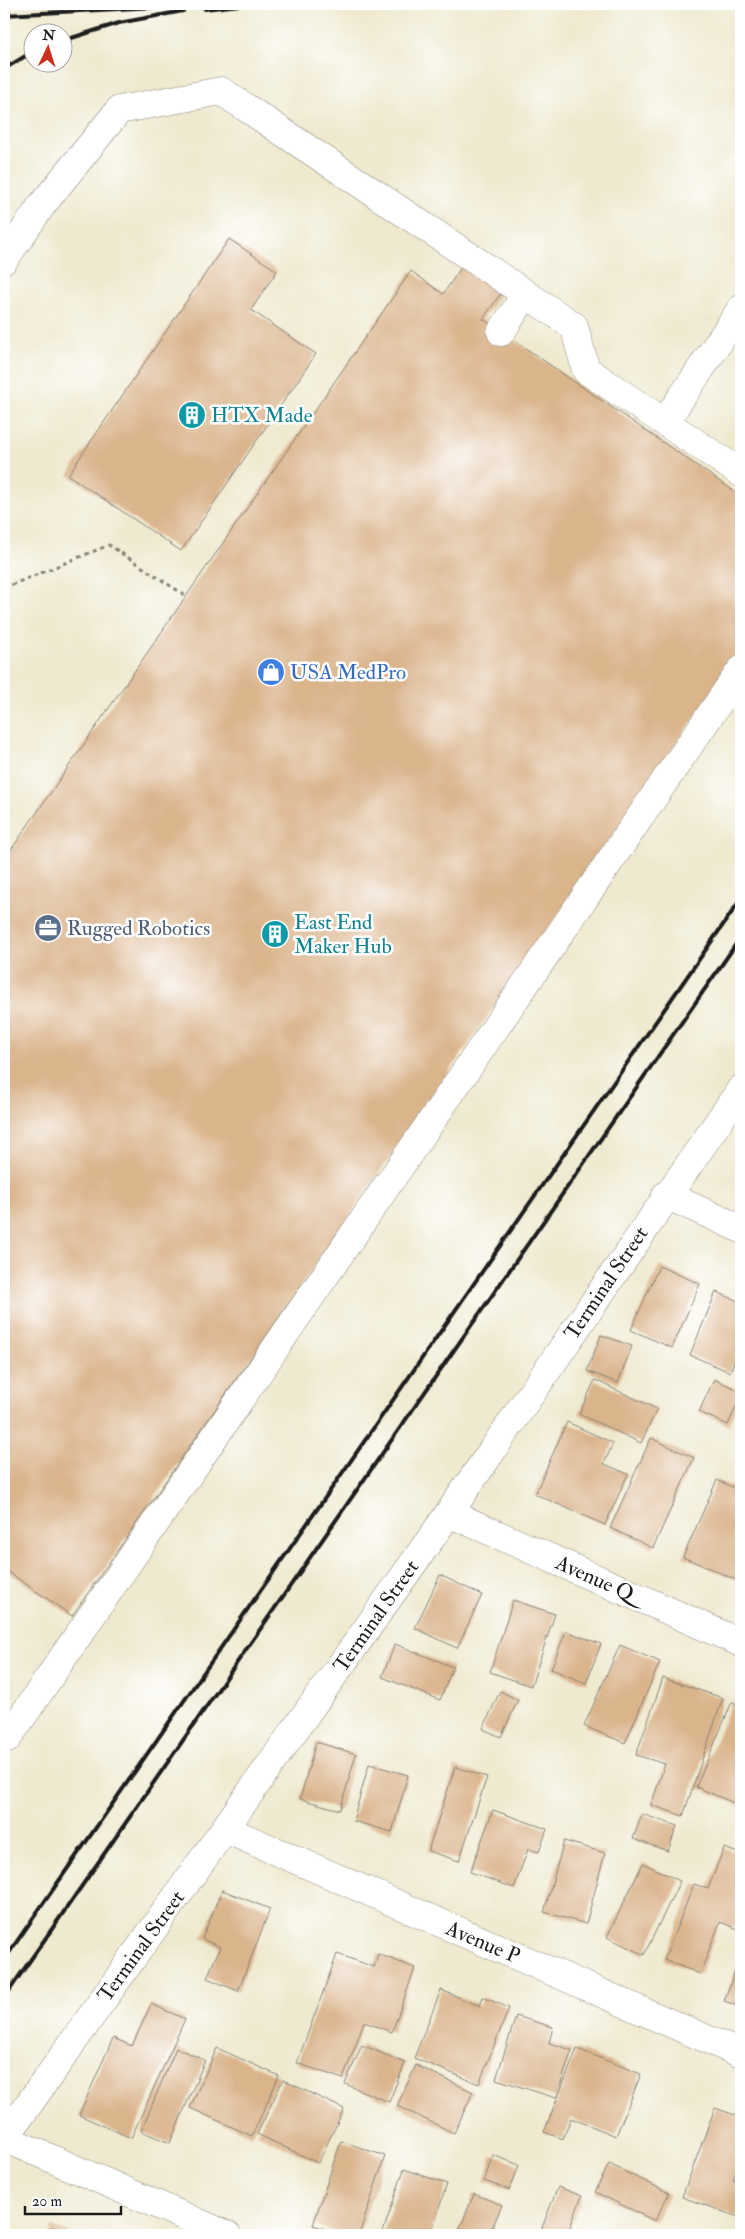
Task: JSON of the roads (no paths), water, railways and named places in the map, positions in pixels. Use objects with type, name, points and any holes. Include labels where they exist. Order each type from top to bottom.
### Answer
[{"type":"street","points":[[4,260],[42,205],[119,110],[221,91],[574,326],[586,370],[741,473]]},
{"type":"street","points":[[501,332],[526,294]]},
{"type":"street","points":[[665,422],[741,309]]},
{"type":"street","points":[[5,1740],[741,670]]},
{"type":"street","name":"Terminal Street","points":[[4,2138],[225,1830],[448,1513],[741,1089]]},
{"type":"street","points":[[666,1195],[741,1229]]},
{"type":"street","name":"Avenue Q","points":[[448,1513],[741,1644]]},
{"type":"street","name":"Avenue P","points":[[225,1830],[741,2054]]},
{"type":"street","points":[[4,2138],[226,2235]]},
{"type":"railway","points":[[4,15],[213,4]]},
{"type":"railway","points":[[205,9],[248,4]]},
{"type":"railway","points":[[72,38],[119,23],[183,11]]},
{"type":"railway","points":[[4,69],[22,58]]},
{"type":"railway","points":[[4,1960],[741,899]]},
{"type":"railway","points":[[4,1998],[741,937]]},
{"type":"place","name":"HTX Made","points":[[192,415]]},
{"type":"place","name":"USA MedPro","points":[[271,672]]},
{"type":"place","name":"Rugged Robotics","points":[[48,928]]},
{"type":"place","name":"East End Maker Hub","points":[[275,934]]}]
